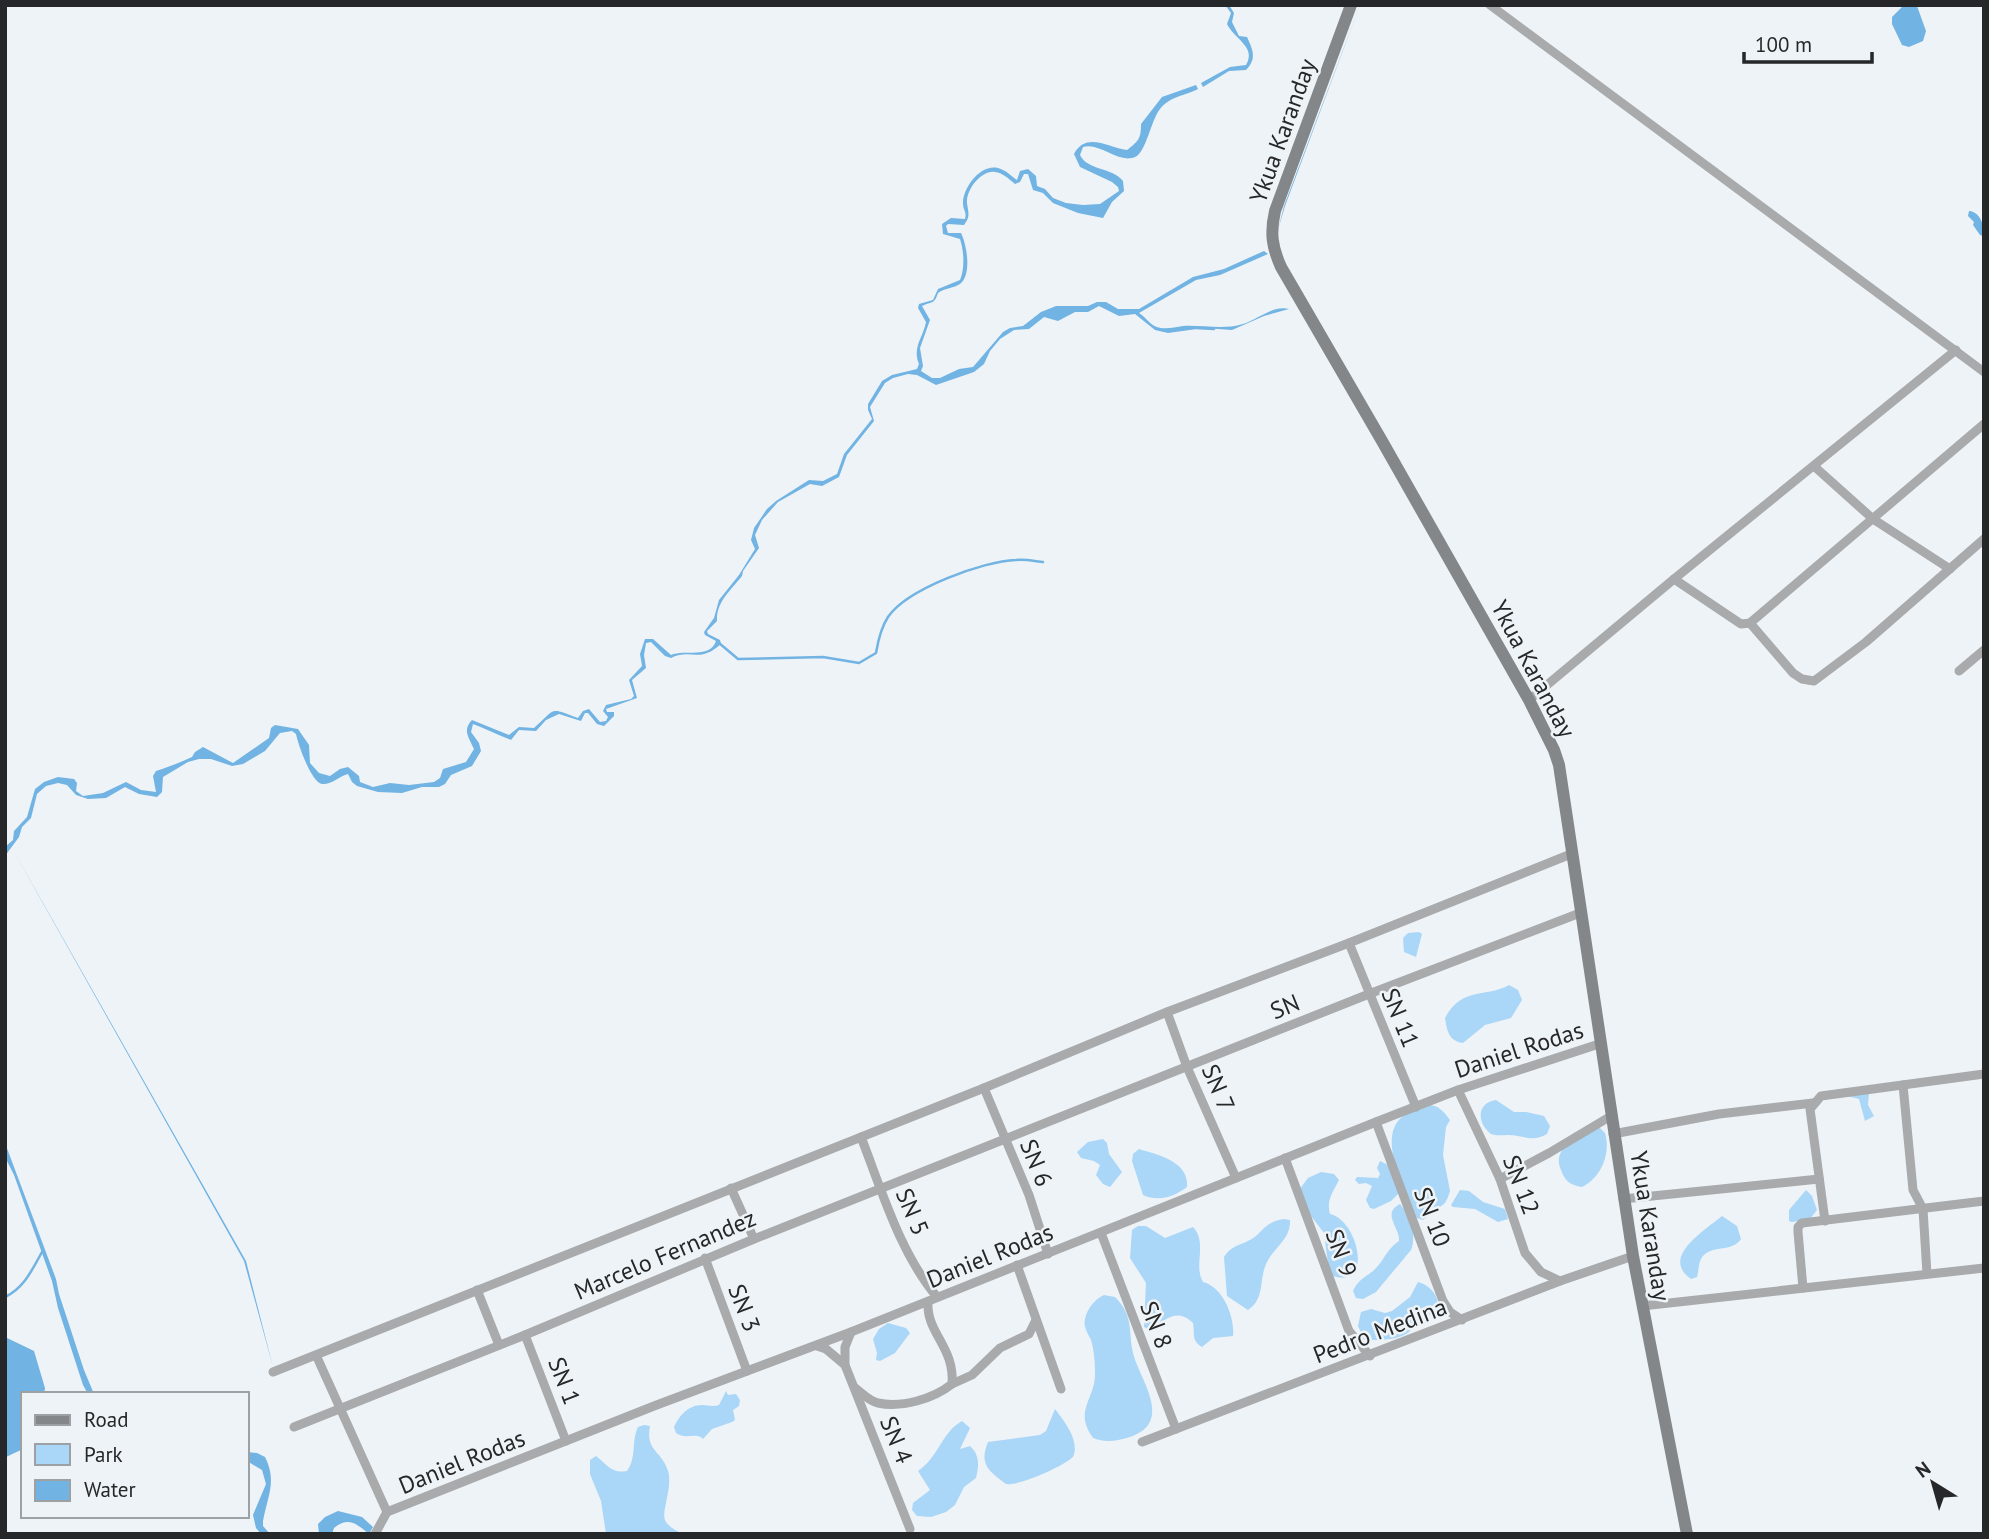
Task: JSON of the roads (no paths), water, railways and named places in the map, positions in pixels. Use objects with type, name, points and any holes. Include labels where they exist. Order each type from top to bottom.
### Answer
[{"type":"street","name":"Ykua Karanday","points":[[1351,5],[1275,211],[1273,250],[1529,700],[1559,765],[1623,1199],[1686,1534]]},
{"type":"street","points":[[1490,5],[1984,372]]},
{"type":"street","points":[[1529,700],[1956,350]]},
{"type":"street","points":[[1674,579],[1741,624],[1749,623],[1984,424]]},
{"type":"street","points":[[1815,467],[1873,519],[1950,569]]},
{"type":"street","points":[[1749,623],[1793,673],[1802,679],[1814,681],[1866,642],[1984,539]]},
{"type":"street","points":[[1959,671],[1984,650]]},
{"type":"street","points":[[273,1372],[984,1088],[1167,1012],[1349,943],[1571,853]]},
{"type":"street","name":"SN","points":[[1006,1139],[1580,913]]},
{"type":"street","name":"SN 11","points":[[1349,943],[1416,1107]]},
{"type":"street","name":"SN 7","points":[[1167,1012],[1187,1067],[1236,1178]]},
{"type":"street","name":"Daniel Rodas","points":[[391,1510],[817,1346],[1458,1090],[1602,1043]]},
{"type":"street","points":[[1825,1221],[1810,1109],[1821,1096],[1984,1074]]},
{"type":"street","points":[[1903,1085],[1913,1190],[1907,1210]]},
{"type":"street","name":"SN 6","points":[[984,1088],[1029,1195],[1048,1254]]},
{"type":"street","name":"SN 12","points":[[1458,1090],[1500,1179],[1525,1253],[1541,1272],[1560,1281]]},
{"type":"street","points":[[1614,1134],[1719,1114],[1814,1103]]},
{"type":"street","points":[[1500,1179],[1611,1116]]},
{"type":"street","name":"SN 10","points":[[1376,1122],[1443,1301],[1450,1312],[1462,1320]]},
{"type":"street","name":"SN 5","points":[[861,1137],[910,1258],[937,1297]]},
{"type":"street","name":"Marcelo Fernandez","points":[[294,1427],[525,1335],[754,1238],[1006,1139]]},
{"type":"street","name":"SN 9","points":[[1285,1158],[1349,1331],[1370,1356]]},
{"type":"street","points":[[1623,1199],[1819,1179]]},
{"type":"street","points":[[731,1188],[754,1238]]},
{"type":"street","points":[[1913,1190],[1923,1209],[1927,1274]]},
{"type":"street","points":[[1802,1289],[1798,1227],[1802,1223],[1984,1201]]},
{"type":"street","name":"SN 8","points":[[1101,1233],[1176,1429]]},
{"type":"street","name":"Pedro Medina","points":[[1142,1442],[1560,1281],[1633,1256]]},
{"type":"street","name":"SN 3","points":[[705,1258],[747,1371]]},
{"type":"street","points":[[1017,1265],[1061,1389]]},
{"type":"street","points":[[1642,1306],[1984,1268]]},
{"type":"street","points":[[477,1290],[499,1345]]},
{"type":"street","points":[[928,1302],[927,1313],[950,1358],[952,1384]]},
{"type":"street","points":[[853,1386],[871,1400],[887,1404],[923,1400],[972,1375],[1000,1348],[1029,1334],[1036,1320]]},
{"type":"street","points":[[845,1365],[845,1347],[851,1332]]},
{"type":"street","name":"SN 1","points":[[525,1335],[566,1441]]},
{"type":"street","points":[[817,1346],[845,1365]]},
{"type":"street","points":[[316,1355],[391,1510],[375,1534]]},
{"type":"street","name":"SN 4","points":[[845,1365],[911,1529]]},
{"type":"water","points":[[1225,5],[1229,5],[1234,13],[1232,22],[1239,36],[1247,37],[1253,58],[1246,70],[1229,71],[1203,87],[1201,83],[1230,67],[1246,65],[1249,59],[1247,48],[1227,24],[1231,13]]},
{"type":"water","points":[[1360,5],[1285,206],[1278,230],[1284,206]]},
{"type":"water","points":[[1903,6],[1917,6],[1926,31],[1923,41],[1909,47],[1902,45],[1892,24],[1892,17]]},
{"type":"water","points":[[1196,85],[1198,89],[1173,99],[1160,109],[1142,149],[1135,157],[1122,158],[1096,147],[1083,147],[1080,155],[1084,160],[1094,167],[1113,173],[1123,181],[1124,191],[1112,202],[1103,218],[1078,213],[1053,203],[1043,193],[1033,190],[1028,174],[1024,174],[1020,182],[1015,184],[995,172],[985,174],[975,182],[967,198],[968,219],[964,225],[946,226],[948,233],[961,233],[963,238],[967,260],[964,280],[938,293],[934,301],[922,306],[930,320],[920,348],[923,366],[921,371],[932,378],[940,378],[959,369],[973,367],[1003,332],[1023,326],[1041,312],[1056,306],[1088,306],[1106,302],[1118,309],[1139,309],[1193,277],[1224,269],[1264,251],[1268,254],[1220,275],[1196,280],[1139,313],[1161,328],[1221,327],[1243,324],[1277,309],[1289,309],[1232,330],[1204,328],[1168,333],[1155,330],[1135,314],[1119,316],[1099,306],[1088,312],[1075,312],[1058,321],[1044,317],[1029,329],[1014,330],[1000,339],[984,364],[974,372],[936,385],[917,375],[908,374],[893,378],[885,383],[870,407],[874,421],[847,455],[839,477],[822,486],[810,484],[778,502],[762,520],[755,535],[759,548],[722,602],[717,621],[707,631],[720,640],[721,644],[701,655],[684,654],[671,658],[665,656],[651,642],[646,643],[646,668],[632,680],[637,698],[606,709],[607,712],[614,712],[614,716],[604,726],[597,724],[588,713],[585,713],[581,721],[559,714],[546,720],[536,731],[519,730],[511,740],[473,724],[471,732],[481,751],[472,766],[451,775],[445,784],[439,787],[422,787],[402,793],[378,792],[357,786],[348,774],[322,784],[309,770],[296,734],[292,731],[280,733],[265,751],[243,764],[232,766],[211,759],[188,762],[163,777],[162,792],[157,797],[139,794],[125,787],[106,798],[88,799],[76,795],[67,785],[58,783],[46,786],[37,794],[31,818],[22,827],[19,837],[5,856],[5,847],[13,840],[14,831],[27,817],[35,789],[44,782],[58,777],[74,779],[77,783],[76,791],[83,796],[103,793],[126,782],[141,790],[156,792],[153,776],[156,771],[192,757],[203,747],[233,763],[269,738],[271,728],[275,725],[298,729],[309,745],[310,763],[319,773],[330,776],[348,767],[359,776],[360,782],[373,787],[390,783],[409,785],[434,782],[440,778],[443,769],[466,762],[474,749],[467,731],[472,720],[509,735],[519,727],[534,728],[553,711],[578,718],[583,711],[589,709],[600,722],[606,721],[608,717],[603,711],[606,705],[634,696],[629,680],[642,666],[640,654],[645,639],[653,639],[671,655],[703,652],[713,647],[716,641],[704,632],[714,618],[719,600],[755,549],[751,540],[754,528],[767,509],[809,480],[823,481],[837,474],[844,454],[872,419],[868,404],[882,381],[892,375],[917,369],[917,347],[926,322],[918,308],[919,304],[933,300],[938,289],[960,280],[963,271],[960,239],[943,234],[942,224],[951,218],[965,219],[964,197],[974,178],[985,170],[998,168],[1017,180],[1020,171],[1028,169],[1036,176],[1037,186],[1045,189],[1053,198],[1066,203],[1100,204],[1119,191],[1118,187],[1080,167],[1074,154],[1079,147],[1091,142],[1127,150],[1138,139],[1141,124],[1162,97]]},
{"type":"water","points":[[1969,211],[1977,214],[1981,220],[1983,236],[1973,225],[1974,222],[1968,216]]},
{"type":"water","points":[[13,850],[246,1261],[273,1367],[244,1261]]},
{"type":"water","points":[[5,1143],[56,1279],[93,1392],[87,1392],[83,1385],[52,1281],[5,1157]]},
{"type":"water","points":[[5,1337],[34,1351],[45,1388],[44,1392],[21,1392],[21,1450],[6,1457]]},
{"type":"water","points":[[248,1452],[265,1457],[269,1466],[271,1481],[263,1526],[270,1534],[261,1534],[256,1528],[253,1515],[266,1484],[262,1470],[248,1462]]},
{"type":"water","points":[[338,1511],[362,1517],[373,1527],[369,1534],[356,1525],[344,1522],[334,1528],[332,1534],[319,1534],[318,1524]]},
{"type":"waterway","points":[[1196,328],[1214,329]]},
{"type":"waterway","points":[[719,643],[738,659],[823,657],[859,663],[876,653],[880,634],[888,617],[911,596],[947,578],[985,565],[1022,560],[1043,562]]},
{"type":"waterway","points":[[5,1297],[22,1284],[42,1252]]}]
